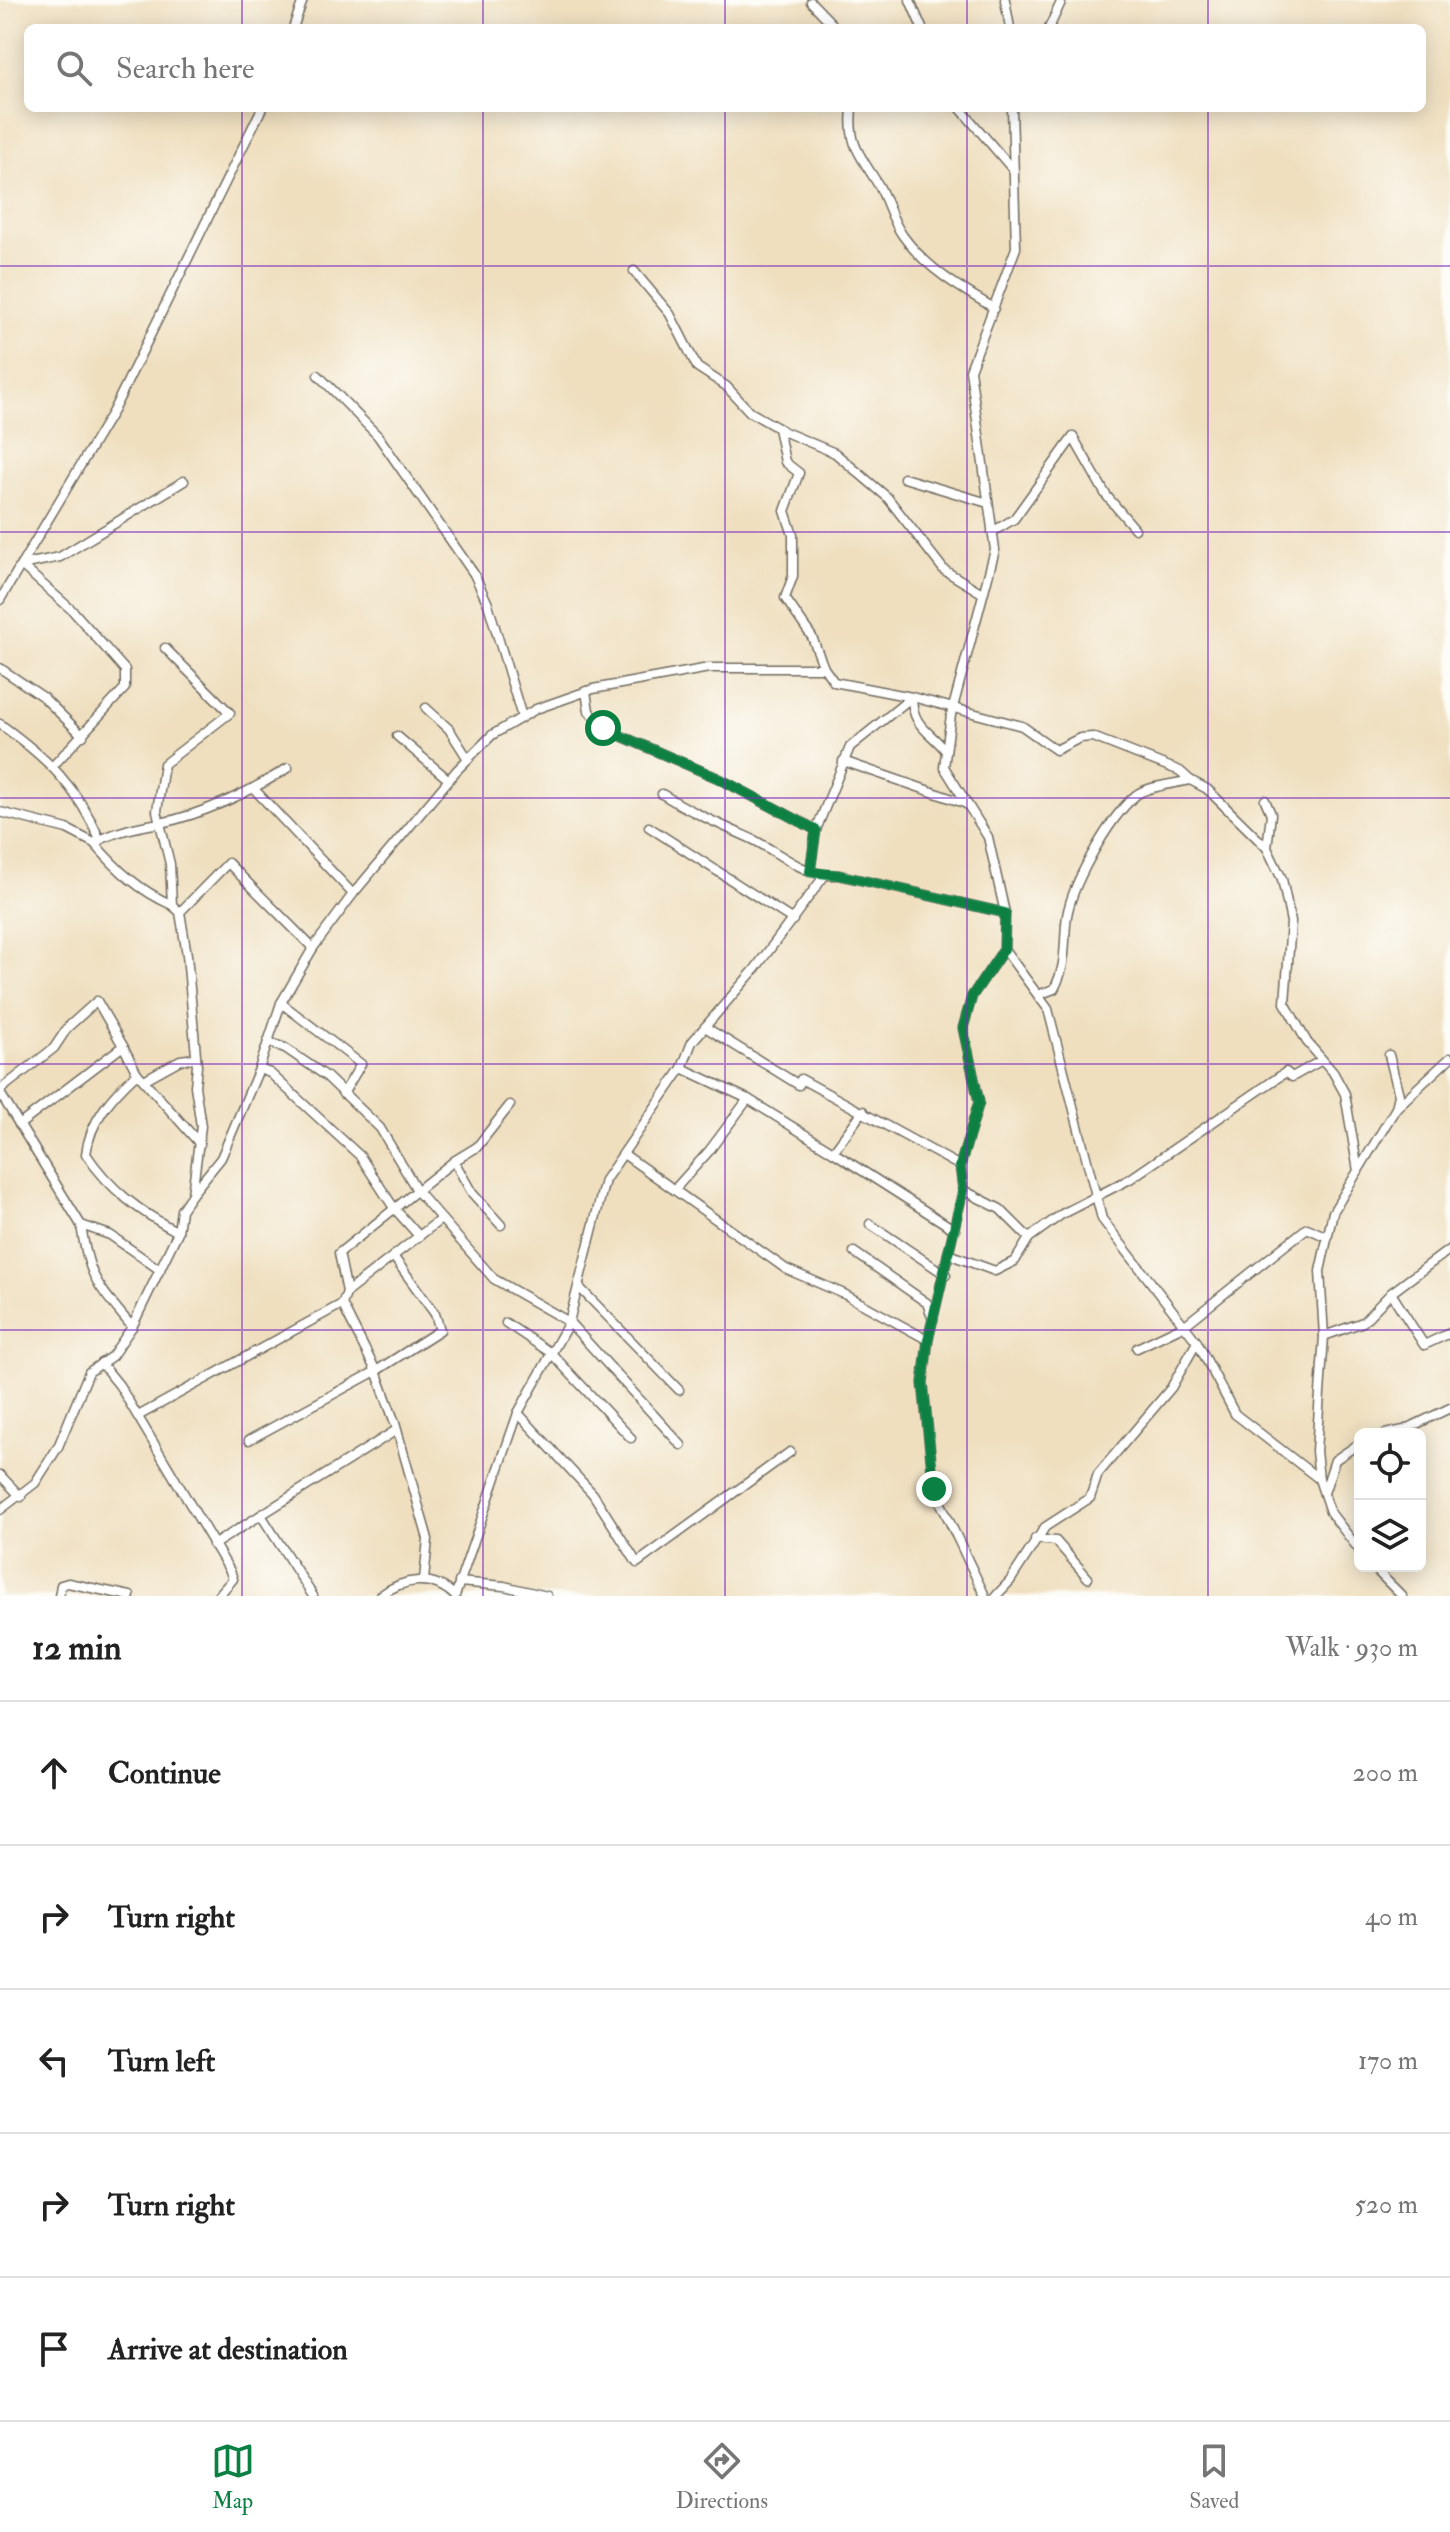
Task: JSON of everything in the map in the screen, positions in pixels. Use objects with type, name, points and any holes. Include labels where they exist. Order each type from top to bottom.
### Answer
[{"type":"street","points":[[294,24],[303,0]]},
{"type":"street","points":[[910,0],[920,24]]},
{"type":"street","points":[[1005,0],[1009,24]]},
{"type":"street","points":[[1051,24],[1062,0]]},
{"type":"street","points":[[811,2],[832,24]]},
{"type":"street","points":[[0,600],[113,411],[260,112]]},
{"type":"street","points":[[852,112],[852,141],[902,235],[939,275],[994,308]]},
{"type":"street","points":[[963,112],[1014,172]]},
{"type":"street","points":[[985,1596],[934,1489],[923,1383],[928,1340],[946,1275],[963,1190],[960,1166],[979,1102],[963,1028],[972,996],[1004,949],[1005,913],[988,837],[944,767],[953,707],[995,550],[970,370],[1016,248],[1012,112]]},
{"type":"street","points":[[634,271],[670,314],[697,367],[726,386],[750,412],[835,453],[887,497],[944,570],[982,593]]},
{"type":"street","points":[[318,375],[378,436],[474,574],[488,604],[522,717]]},
{"type":"street","points":[[778,428],[785,462],[799,473],[785,511],[793,535],[793,576],[785,598],[812,637],[824,668],[834,682],[851,688],[912,697],[1022,726],[1056,750],[1080,738],[1093,737],[1180,771],[1207,789],[1267,848],[1282,879],[1291,922],[1285,1003],[1307,1042],[1345,1094],[1358,1171]]},
{"type":"street","points":[[992,532],[1014,519],[1073,437],[1106,495],[1135,529]]},
{"type":"street","points":[[904,478],[988,503]]},
{"type":"street","points":[[21,565],[60,557],[184,481]]},
{"type":"street","points":[[21,565],[73,611],[125,670],[125,688],[52,767]]},
{"type":"street","points":[[165,648],[230,713],[164,764],[157,808],[170,864],[196,1058],[200,1144],[192,1194]]},
{"type":"street","points":[[0,668],[43,697],[83,736]]},
{"type":"street","points":[[0,1510],[21,1497],[35,1483],[58,1447],[89,1372],[112,1356],[132,1327],[178,1232],[181,1210],[221,1158],[259,1069],[281,1003],[313,948],[353,894],[468,759],[492,735],[522,717],[586,691],[709,668],[824,668]]},
{"type":"street","points":[[586,691],[589,711],[603,728],[720,779],[816,830]]},
{"type":"street","points":[[912,697],[912,713],[919,727],[946,751]]},
{"type":"street","points":[[810,872],[816,830],[850,747],[912,697]]},
{"type":"street","points":[[426,708],[449,729],[468,759]]},
{"type":"street","points":[[0,724],[52,767],[84,802],[97,842],[119,872],[143,892],[176,909]]},
{"type":"street","points":[[397,736],[449,780]]},
{"type":"street","points":[[843,761],[968,805]]},
{"type":"street","points":[[0,812],[67,829],[97,842],[123,829],[160,823],[254,789],[288,768]]},
{"type":"street","points":[[1038,995],[1054,989],[1064,972],[1065,927],[1073,891],[1108,830],[1137,793],[1190,780]]},
{"type":"street","points":[[254,789],[353,894]]},
{"type":"street","points":[[662,794],[709,822],[754,841],[810,872],[839,875],[1005,913]]},
{"type":"street","points":[[1265,800],[1271,814],[1267,848]]},
{"type":"street","points":[[649,827],[793,920]]},
{"type":"street","points":[[176,909],[228,863],[313,948]]},
{"type":"street","points":[[380,1596],[406,1582],[424,1580],[440,1584],[455,1596],[518,1413],[569,1322],[605,1180],[682,1068],[692,1042],[793,920],[825,875]]},
{"type":"street","points":[[1004,949],[1048,1009],[1102,1219],[1197,1342],[1235,1414],[1319,1479]]},
{"type":"street","points":[[132,1327],[101,1292],[89,1272],[81,1225],[0,1091],[54,1048],[68,1027],[97,1001],[137,1073],[200,1144]]},
{"type":"street","points":[[281,1003],[361,1064],[343,1094]]},
{"type":"street","points":[[705,1027],[800,1082],[863,1111],[960,1166]]},
{"type":"street","points":[[268,1042],[285,1048],[326,1076],[380,1128],[418,1192],[494,1279],[569,1322],[681,1445]]},
{"type":"street","points":[[19,1125],[123,1046]]},
{"type":"street","points":[[1389,1055],[1399,1095],[1396,1108]]},
{"type":"street","points":[[144,1080],[180,1060],[196,1058]]},
{"type":"street","points":[[1354,1544],[1341,1529],[1319,1479],[1316,1451],[1324,1336],[1320,1271],[1333,1212],[1396,1108],[1450,1058]]},
{"type":"street","points":[[948,1254],[995,1271],[1015,1261],[1029,1238],[1096,1194],[1130,1179],[1286,1072],[1292,1077],[1322,1060]]},
{"type":"street","points":[[682,1068],[748,1099],[955,1230]]},
{"type":"street","points":[[259,1069],[270,1073],[360,1156],[394,1208],[419,1236]]},
{"type":"street","points":[[137,1073],[109,1099],[87,1140],[86,1154],[107,1185],[151,1218],[178,1232]]},
{"type":"street","points":[[674,1190],[709,1151],[748,1099]]},
{"type":"street","points":[[347,1292],[339,1253],[454,1161],[477,1147],[510,1105]]},
{"type":"street","points":[[833,1152],[863,1111]]},
{"type":"street","points":[[625,1155],[786,1269],[844,1294],[928,1340]]},
{"type":"street","points":[[454,1161],[472,1193],[501,1225]]},
{"type":"street","points":[[963,1190],[1000,1209],[1029,1238]]},
{"type":"street","points":[[138,1416],[342,1304],[347,1292],[441,1219]]},
{"type":"street","points":[[870,1224],[946,1275]]},
{"type":"street","points":[[81,1225],[110,1235],[160,1270]]},
{"type":"street","points":[[1137,1348],[1185,1325],[1307,1228],[1327,1237]]},
{"type":"street","points":[[1324,1336],[1363,1322],[1391,1293],[1450,1249]]},
{"type":"street","points":[[854,1252],[927,1303],[933,1321]]},
{"type":"street","points":[[249,1440],[376,1371],[431,1338],[442,1326],[393,1256]]},
{"type":"street","points":[[579,1287],[679,1390]]},
{"type":"street","points":[[1391,1293],[1424,1345],[1450,1333]]},
{"type":"street","points":[[342,1304],[376,1371],[428,1539],[424,1580]]},
{"type":"street","points":[[506,1323],[551,1353],[631,1438]]},
{"type":"street","points":[[996,1596],[1010,1581],[1035,1539],[1053,1519],[1090,1498],[1098,1474],[1171,1388],[1197,1342]]},
{"type":"street","points":[[101,1363],[138,1416],[233,1579],[218,1596]]},
{"type":"street","points":[[1408,1428],[1450,1408]]},
{"type":"street","points":[[518,1413],[593,1494],[637,1563],[790,1452]]},
{"type":"street","points":[[213,1545],[395,1431]]},
{"type":"street","points":[[1324,1494],[1335,1460],[1354,1447]]},
{"type":"street","points":[[0,1475],[21,1497]]},
{"type":"street","points":[[261,1515],[313,1596]]},
{"type":"street","points":[[1035,1539],[1056,1541],[1088,1578]]},
{"type":"street","points":[[1378,1572],[1402,1596]]},
{"type":"street","points":[[459,1582],[504,1586],[547,1596]]},
{"type":"street","points":[[59,1596],[61,1585],[68,1583],[130,1596]]},
{"type":"route","points":[[603,728],[720,779],[816,830],[810,872],[839,875],[1005,913],[1004,949],[972,996],[963,1028],[979,1102],[960,1166],[963,1190],[946,1275],[928,1340],[923,1383],[932,1444],[934,1489]]}]
